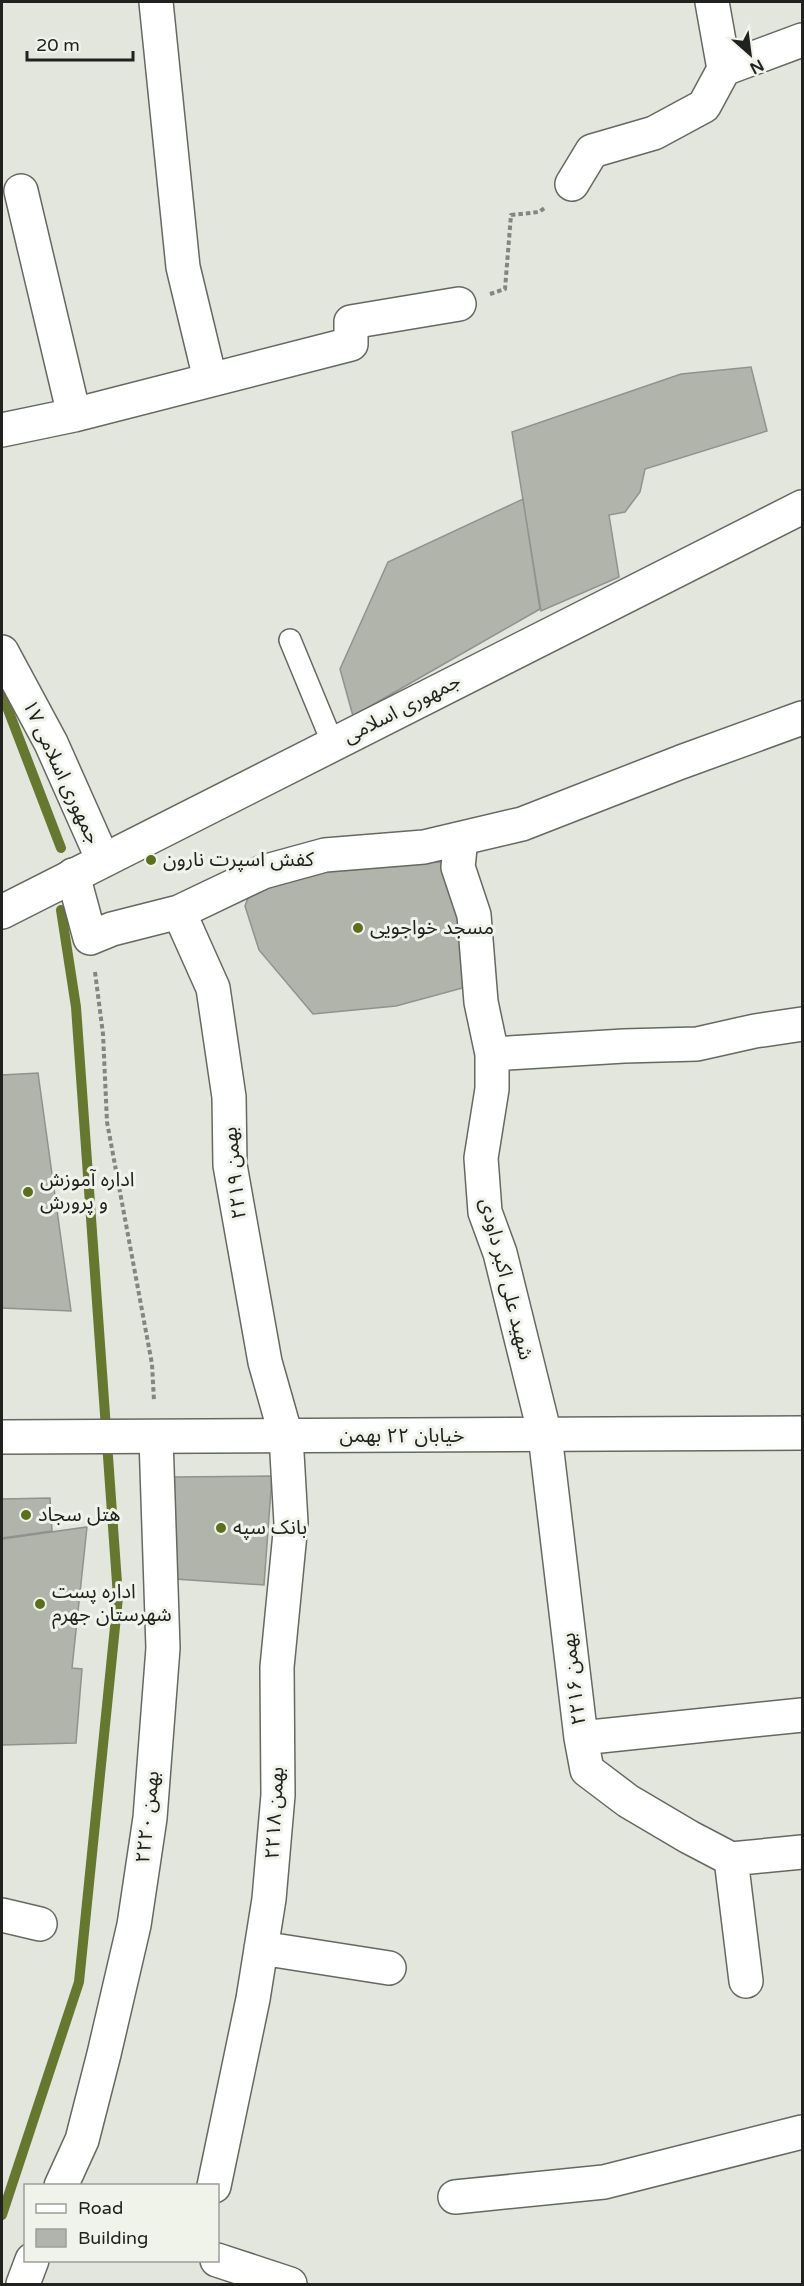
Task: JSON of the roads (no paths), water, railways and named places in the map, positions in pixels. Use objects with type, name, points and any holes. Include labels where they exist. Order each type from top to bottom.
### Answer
[{"type":"street","points":[[156,2],[183,267],[210,379]]},
{"type":"street","points":[[572,184],[592,151],[654,133],[704,106],[724,69],[712,2]]},
{"type":"street","points":[[724,69],[802,40]]},
{"type":"street","points":[[21,191],[74,415]]},
{"type":"street","points":[[2,430],[74,415],[351,344],[351,322],[459,304]]},
{"type":"street","name":"جمهوری اسلامی","points":[[2,912],[802,507]]},
{"type":"street","name":"جمهوری اسلامی ۱۷","points":[[2,652],[51,743],[102,860]]},
{"type":"street","points":[[73,875],[90,938],[112,929],[179,912],[263,872],[325,855],[424,847],[522,824],[802,718]]},
{"type":"street","name":"شهید علی اکبر داودی","points":[[461,839],[458,867],[474,915],[481,1002],[492,1054],[492,1089],[481,1158],[484,1212],[500,1253],[544,1435]]},
{"type":"street","name":"۲۲بهمن ۱۹","points":[[179,912],[213,988],[229,1097],[230,1166],[265,1362],[286,1436]]},
{"type":"street","points":[[492,1054],[697,1044],[755,1031],[802,1024]]},
{"type":"street","name":"خیابان ۲۲ بهمن","points":[[2,1437],[156,1438],[802,1432]]},
{"type":"street","name":"۲۲بهمن ۱۶","points":[[544,1435],[581,1738],[802,1715]]},
{"type":"street","name":"۲۲بهمن ۱۸","points":[[214,2184],[269,1899],[278,1795],[277,1667],[291,1523],[286,1436]]},
{"type":"street","name":"۲۲بهمن ۲۰","points":[[62,2184],[82,2140],[104,2054],[134,1925],[150,1818],[163,1648],[156,1438]]},
{"type":"street","points":[[581,1738],[587,1770],[628,1801],[731,1859],[802,1852]]},
{"type":"street","points":[[731,1859],[746,1981]]},
{"type":"street","points":[[2,1915],[40,1924]]},
{"type":"street","points":[[261,1948],[389,1968]]},
{"type":"street","points":[[455,2197],[604,2182],[802,2132]]},
{"type":"street","points":[[219,2261],[290,2284]]},
{"type":"street","points":[[23,2284],[31,2262]]},
{"type":"lane","points":[[290,640],[333,744]]},
{"type":"waterway","points":[[2,694],[61,848]]},
{"type":"waterway","points":[[2,2215],[79,1982],[118,1597],[76,1007],[61,910]]},
{"type":"place","name":"کفش اسپرت نارون","points":[[151,860]]},
{"type":"place","name":"مسجد خواجویی","points":[[358,928]]},
{"type":"place","name":"اداره آموزش و پرورش","points":[[28,1192]]},
{"type":"place","name":"هتل سجاد","points":[[26,1515]]},
{"type":"place","name":"بانک سپه","points":[[221,1528]]},
{"type":"place","name":"اداره پست شهرستان جهرم","points":[[40,1604]]}]
